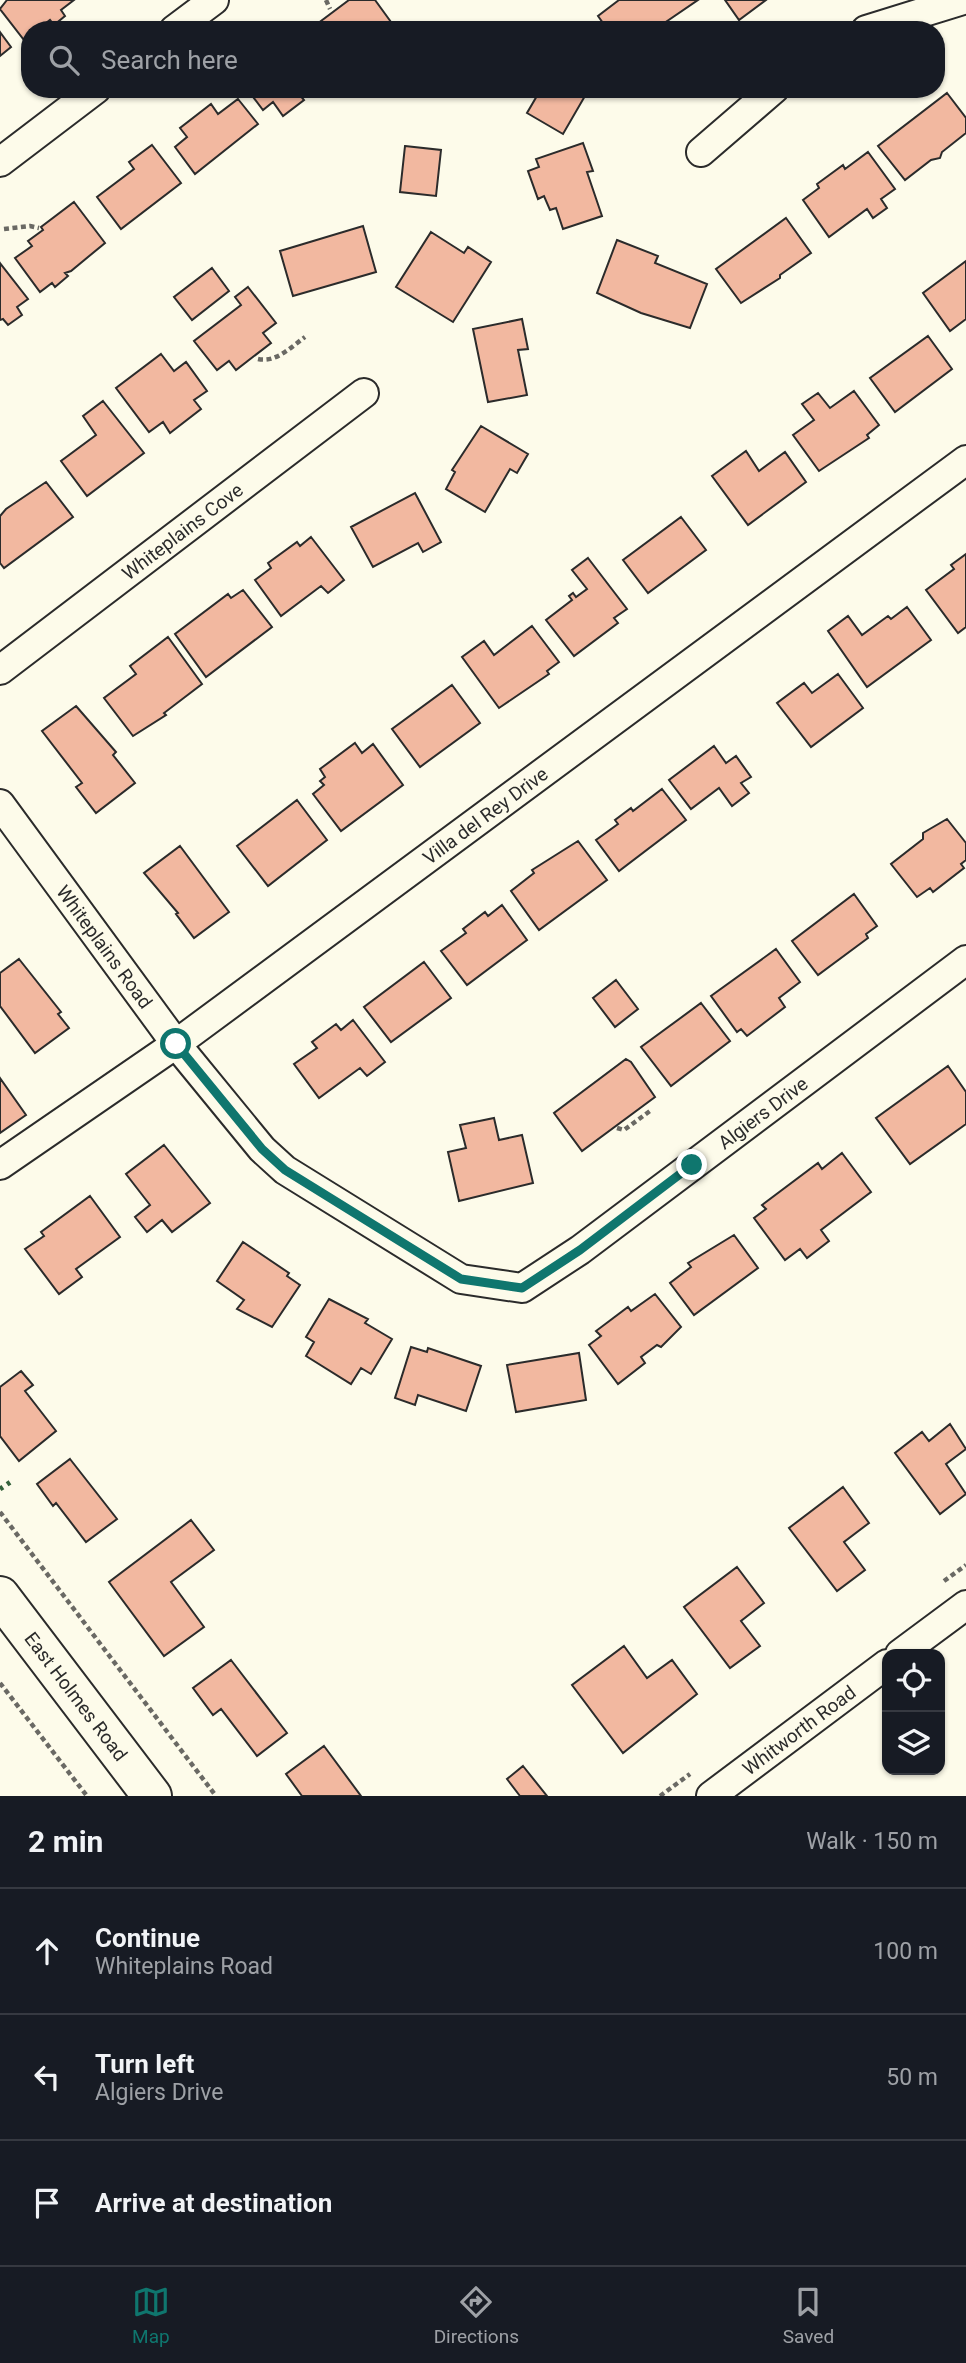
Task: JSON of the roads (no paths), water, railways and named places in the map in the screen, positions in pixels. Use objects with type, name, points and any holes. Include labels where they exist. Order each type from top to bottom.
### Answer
[{"type":"main road","name":"East Holmes Road","points":[[0,1596],[152,1796]]},
{"type":"street","points":[[186,21],[214,0]]},
{"type":"street","points":[[895,21],[963,0]]},
{"type":"street","points":[[0,162],[84,98]]},
{"type":"street","points":[[701,152],[764,98]]},
{"type":"street","name":"Whiteplains Cove","points":[[0,670],[364,393]]},
{"type":"street","name":"Villa del Rey Drive","points":[[0,1165],[176,1044],[966,460]]},
{"type":"street","name":"Whiteplains Road","points":[[0,804],[176,1044],[262,1149],[285,1170],[461,1279],[522,1288]]},
{"type":"street","name":"Algiers Drive","points":[[522,1288],[580,1250],[966,960]]},
{"type":"street","points":[[907,1649],[966,1605]]},
{"type":"street","name":"Whitworth Road","points":[[711,1796],[882,1668]]}]
